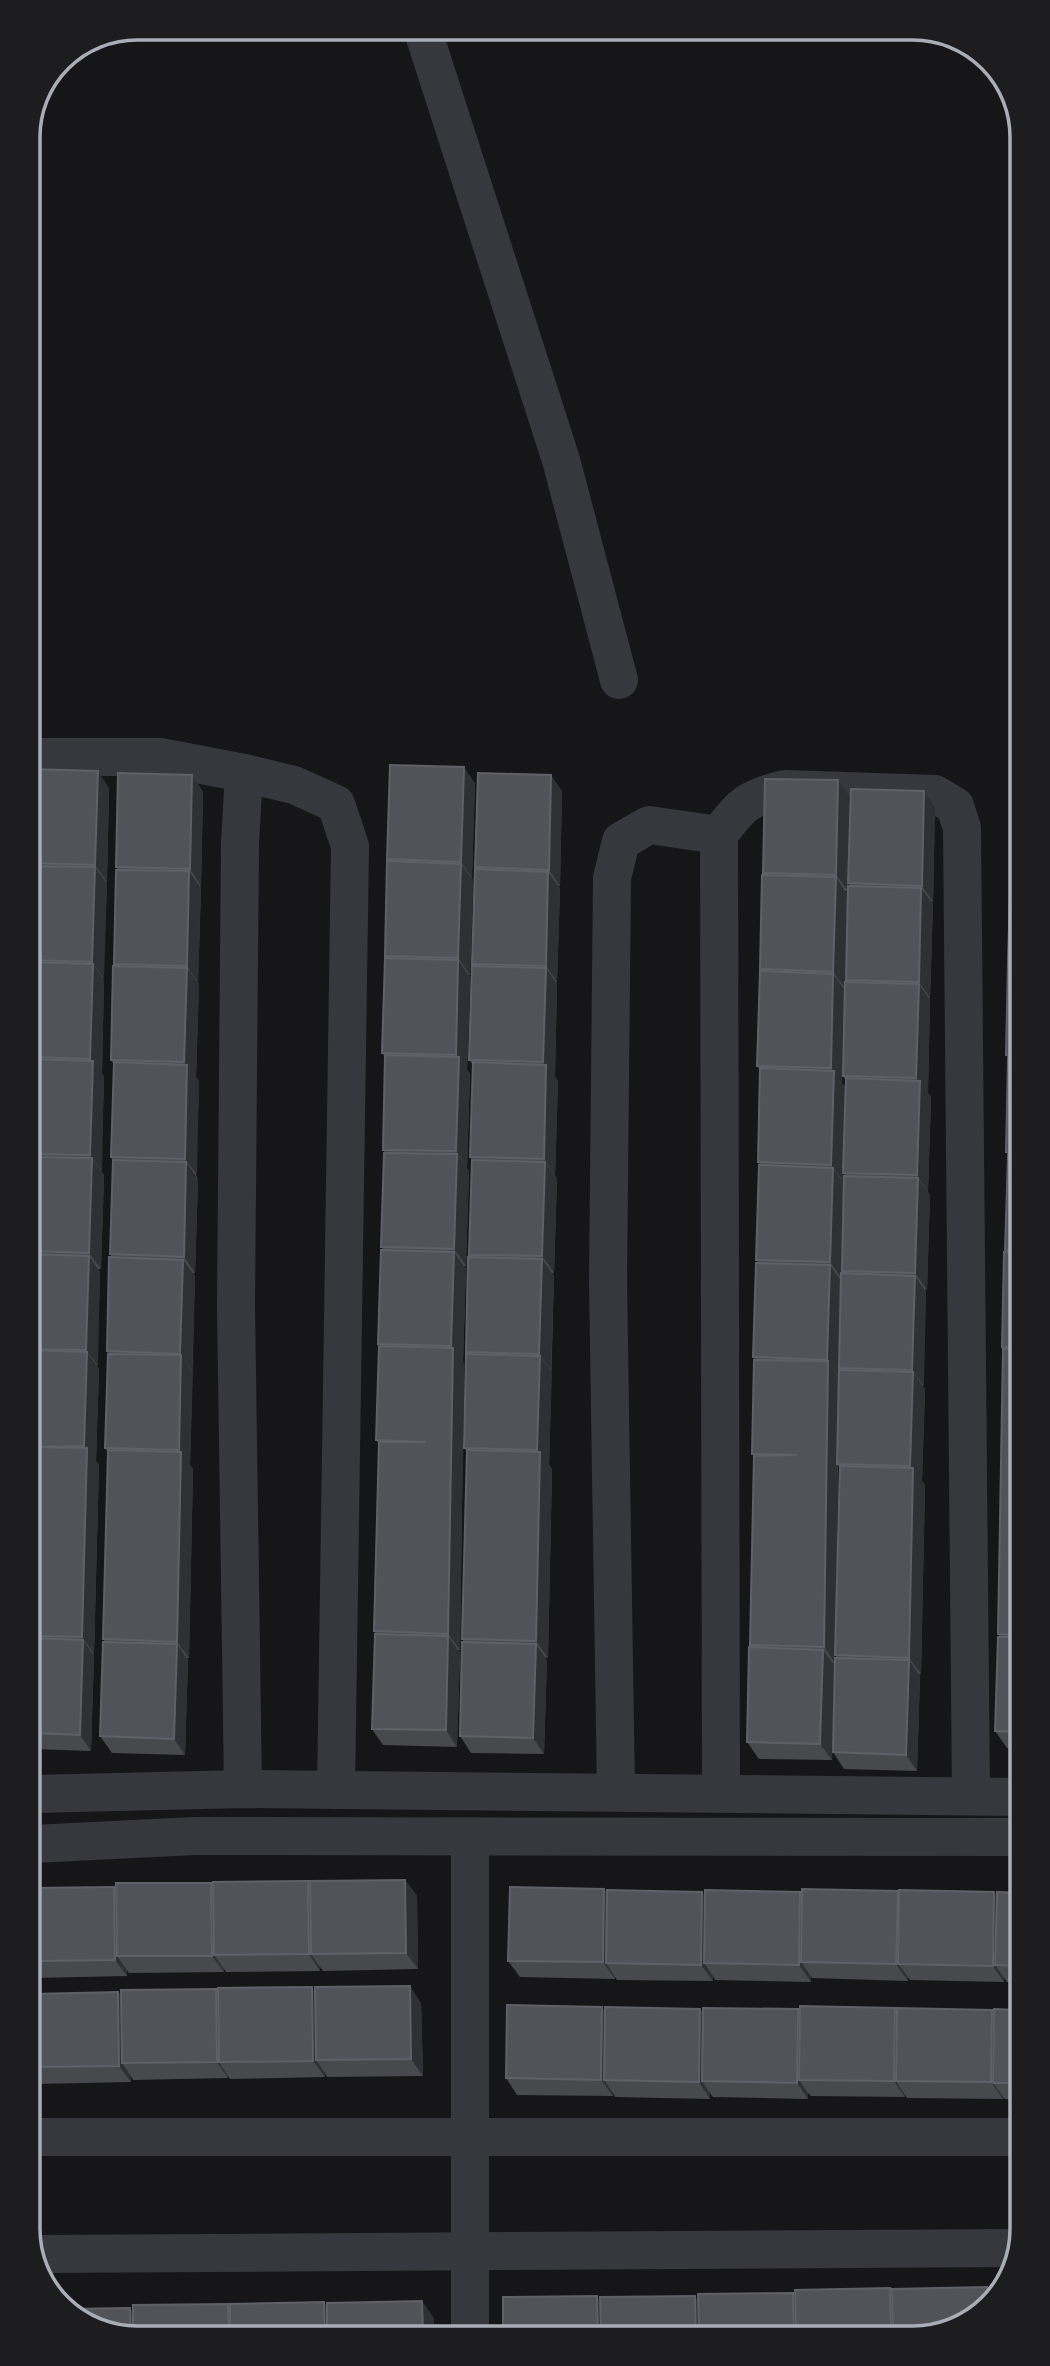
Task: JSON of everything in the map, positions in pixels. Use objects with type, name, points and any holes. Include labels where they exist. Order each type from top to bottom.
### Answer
[{"type":"street","points":[[426,40],[561,460],[619,680]]},
{"type":"street","points":[[40,757],[160,757],[294,785],[335,804],[350,846],[336,1790]]},
{"type":"street","points":[[243,773],[236,1305],[243,1789]]},
{"type":"street","points":[[721,1793],[719,835],[739,807],[768,793],[786,789],[935,794],[955,806],[962,828],[971,1795]]},
{"type":"street","points":[[615,1792],[608,1293],[612,878],[621,841],[649,825],[719,835]]},
{"type":"street","points":[[40,1794],[243,1789],[1010,1797]]},
{"type":"street","points":[[40,1844],[195,1836],[1010,1837]]},
{"type":"street","points":[[470,1838],[470,2326]]},
{"type":"street","points":[[40,2137],[1010,2137]]},
{"type":"street","points":[[43,2253],[470,2253],[1008,2248]]},
{"type":"building","points":[[390,765],[464,767],[461,862],[387,859]]},
{"type":"building","points":[[40,769],[98,771],[95,865],[40,863]]},
{"type":"building","points":[[118,773],[192,775],[190,869],[116,867]]},
{"type":"building","points":[[478,773],[551,775],[549,870],[475,867]]},
{"type":"building","points":[[765,779],[838,780],[836,875],[763,873]]},
{"type":"building","points":[[851,789],[924,791],[922,886],[848,883]]},
{"type":"building","points":[[387,861],[461,864],[458,958],[385,956]]},
{"type":"building","points":[[40,866],[95,867],[92,962],[40,960]]},
{"type":"building","points":[[475,869],[548,872],[546,966],[472,964]]},
{"type":"building","points":[[116,870],[189,871],[187,966],[114,964]]},
{"type":"building","points":[[762,875],[836,877],[833,972],[760,969]]},
{"type":"building","points":[[848,886],[921,888],[919,982],[846,980]]},
{"type":"building","points":[[1010,896],[1010,959],[1008,959]]},
{"type":"building","points":[[385,958],[458,960],[456,1055],[382,1053]]},
{"type":"building","points":[[1008,961],[1010,961],[1010,1055],[1006,1055]]},
{"type":"building","points":[[40,962],[93,964],[90,1059],[40,1057]]},
{"type":"building","points":[[113,966],[187,968],[184,1062],[111,1060]]},
{"type":"building","points":[[472,966],[546,968],[543,1062],[469,1060]]},
{"type":"building","points":[[760,971],[833,974],[831,1068],[757,1066]]},
{"type":"building","points":[[845,982],[919,984],[916,1078],[843,1076]]},
{"type":"building","points":[[385,1055],[459,1057],[456,1151],[383,1150]]},
{"type":"building","points":[[1008,1058],[1010,1058],[1010,1152],[1006,1152]]},
{"type":"building","points":[[40,1059],[93,1061],[90,1155],[40,1154]]},
{"type":"building","points":[[114,1062],[187,1065],[185,1159],[111,1157]]},
{"type":"building","points":[[473,1062],[546,1065],[544,1159],[470,1157]]},
{"type":"building","points":[[760,1068],[834,1071],[831,1165],[758,1162]]},
{"type":"building","points":[[846,1078],[920,1081],[917,1175],[843,1173]]},
{"type":"building","points":[[384,1153],[457,1154],[454,1249],[381,1247]]},
{"type":"building","points":[[1008,1155],[1010,1250],[1005,1250]]},
{"type":"building","points":[[40,1157],[92,1158],[89,1253],[40,1251]]},
{"type":"building","points":[[113,1160],[186,1162],[184,1257],[110,1254]]},
{"type":"building","points":[[472,1160],[545,1162],[542,1256],[469,1255]]},
{"type":"building","points":[[759,1165],[833,1168],[830,1262],[756,1260]]},
{"type":"building","points":[[844,1176],[918,1178],[915,1273],[842,1271]]},
{"type":"building","points":[[381,1250],[454,1252],[451,1346],[378,1344]]},
{"type":"building","points":[[1004,1252],[1010,1252],[1010,1347],[1002,1347]]},
{"type":"building","points":[[40,1254],[89,1256],[86,1350],[40,1349]]},
{"type":"building","points":[[109,1257],[183,1260],[180,1354],[107,1351]]},
{"type":"building","points":[[468,1257],[542,1259],[539,1354],[466,1352]]},
{"type":"building","points":[[756,1263],[830,1265],[827,1360],[753,1357]]},
{"type":"building","points":[[841,1273],[915,1276],[912,1370],[839,1368]]},
{"type":"building","points":[[379,1346],[453,1348],[448,1634],[374,1631],[379,1442],[426,1442],[376,1440]]},
{"type":"building","points":[[1003,1349],[1010,1349],[1010,1635],[998,1634]]},
{"type":"building","points":[[40,1350],[87,1352],[84,1446],[40,1447]]},
{"type":"building","points":[[108,1354],[181,1355],[179,1450],[105,1448]]},
{"type":"building","points":[[466,1354],[540,1356],[537,1450],[464,1448]]},
{"type":"building","points":[[754,1360],[828,1361],[824,1647],[750,1645],[754,1456],[797,1455],[752,1454]]},
{"type":"building","points":[[839,1370],[913,1372],[910,1466],[837,1464]]},
{"type":"building","points":[[40,1447],[87,1448],[82,1637],[40,1636]]},
{"type":"building","points":[[108,1450],[181,1452],[177,1642],[103,1639]]},
{"type":"building","points":[[467,1450],[540,1452],[536,1641],[462,1639]]},
{"type":"building","points":[[840,1466],[913,1468],[909,1658],[835,1655]]},
{"type":"building","points":[[375,1634],[448,1636],[446,1730],[372,1729]]},
{"type":"building","points":[[998,1637],[1010,1637],[1010,1732],[995,1731]]},
{"type":"building","points":[[40,1638],[83,1640],[80,1735],[40,1733]]},
{"type":"building","points":[[103,1642],[177,1644],[174,1739],[100,1736]]},
{"type":"building","points":[[462,1642],[536,1644],[533,1738],[460,1736]]},
{"type":"building","points":[[749,1647],[823,1650],[820,1744],[747,1742]]},
{"type":"building","points":[[835,1658],[909,1660],[906,1755],[833,1752]]},
{"type":"building","points":[[405,1880],[406,1953],[311,1954],[310,1881]]},
{"type":"building","points":[[308,1881],[309,1954],[214,1955],[213,1882]]},
{"type":"building","points":[[116,1883],[211,1883],[212,1956],[117,1956]]},
{"type":"building","points":[[114,1887],[115,1960],[40,1961],[40,1888]]},
{"type":"building","points":[[510,1887],[604,1889],[603,1962],[508,1961]]},
{"type":"building","points":[[802,1889],[898,1891],[896,1964],[801,1962]]},
{"type":"building","points":[[607,1890],[702,1892],[701,1965],[606,1963]]},
{"type":"building","points":[[705,1890],[800,1892],[799,1965],[704,1963]]},
{"type":"building","points":[[899,1890],[994,1892],[993,1966],[898,1964]]},
{"type":"building","points":[[997,1892],[1010,1893],[1010,1966],[995,1965]]},
{"type":"building","points":[[410,1986],[411,2059],[316,2060],[315,1987]]},
{"type":"building","points":[[312,1987],[313,2061],[219,2062],[218,1988]]},
{"type":"building","points":[[216,1989],[217,2062],[122,2063],[121,1990]]},
{"type":"building","points":[[118,1992],[119,2066],[40,2067],[40,1994]]},
{"type":"building","points":[[507,2005],[602,2007],[601,2080],[506,2078]]},
{"type":"building","points":[[800,2006],[895,2008],[894,2081],[799,2080]]},
{"type":"building","points":[[605,2007],[700,2009],[699,2082],[604,2080]]},
{"type":"building","points":[[703,2008],[798,2009],[797,2083],[702,2081]]},
{"type":"building","points":[[897,2008],[992,2010],[991,2082],[896,2081]]},
{"type":"building","points":[[994,2009],[1010,2010],[1010,2083],[993,2083]]},
{"type":"building","points":[[987,2287],[987,2291],[972,2306],[944,2321],[925,2325],[893,2326],[892,2289]]},
{"type":"building","points":[[890,2288],[891,2326],[796,2326],[795,2290]]},
{"type":"building","points":[[793,2293],[794,2326],[699,2326],[698,2294]]},
{"type":"building","points":[[597,2296],[598,2326],[503,2326],[503,2297]]},
{"type":"building","points":[[695,2296],[696,2326],[601,2326],[600,2297]]},
{"type":"building","points":[[422,2301],[423,2326],[327,2326],[327,2303]]},
{"type":"building","points":[[324,2302],[325,2326],[230,2326],[230,2304]]},
{"type":"building","points":[[228,2304],[229,2326],[133,2326],[133,2305]]},
{"type":"building","points":[[130,2308],[131,2326],[106,2321],[82,2309]]}]
